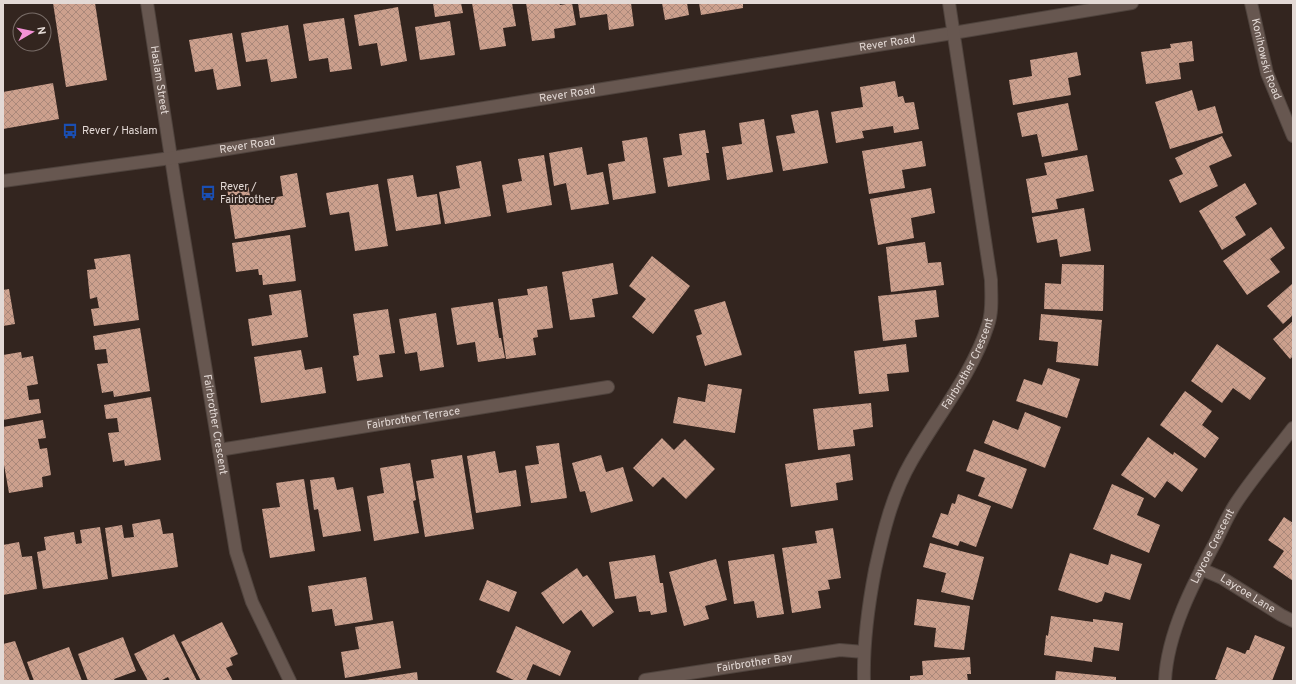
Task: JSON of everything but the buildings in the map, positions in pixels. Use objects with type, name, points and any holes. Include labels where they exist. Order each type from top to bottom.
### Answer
[{"type":"street","name":"Haslam Street","points":[[147,3],[171,158]]},
{"type":"street","name":"Fairbrother Crescent","points":[[864,681],[864,652],[867,619],[878,555],[887,522],[899,487],[911,462],[975,358],[989,324],[992,303],[991,280],[949,3]]},
{"type":"street","name":"Rever Road","points":[[3,181],[171,158],[1132,3]]},
{"type":"street","name":"Konihowski Road","points":[[1251,3],[1267,73],[1293,136]]},
{"type":"street","name":"Fairbrother Crescent","points":[[171,158],[236,552],[252,602],[290,681]]},
{"type":"street","name":"Fairbrother Terrace","points":[[219,450],[608,387]]},
{"type":"street","name":"Laycoe Crescent","points":[[1166,681],[1166,672],[1172,645],[1201,568],[1235,504],[1293,428]]},
{"type":"street","name":"Laycoe Lane","points":[[1201,568],[1222,578],[1293,621]]},
{"type":"street","name":"Fairbrother Bay","points":[[645,680],[840,650],[864,652]]},
{"type":"place","name":"Rever / Haslam","points":[[70,131]]},
{"type":"place","name":"Rever / Fairbrother","points":[[208,193]]}]
